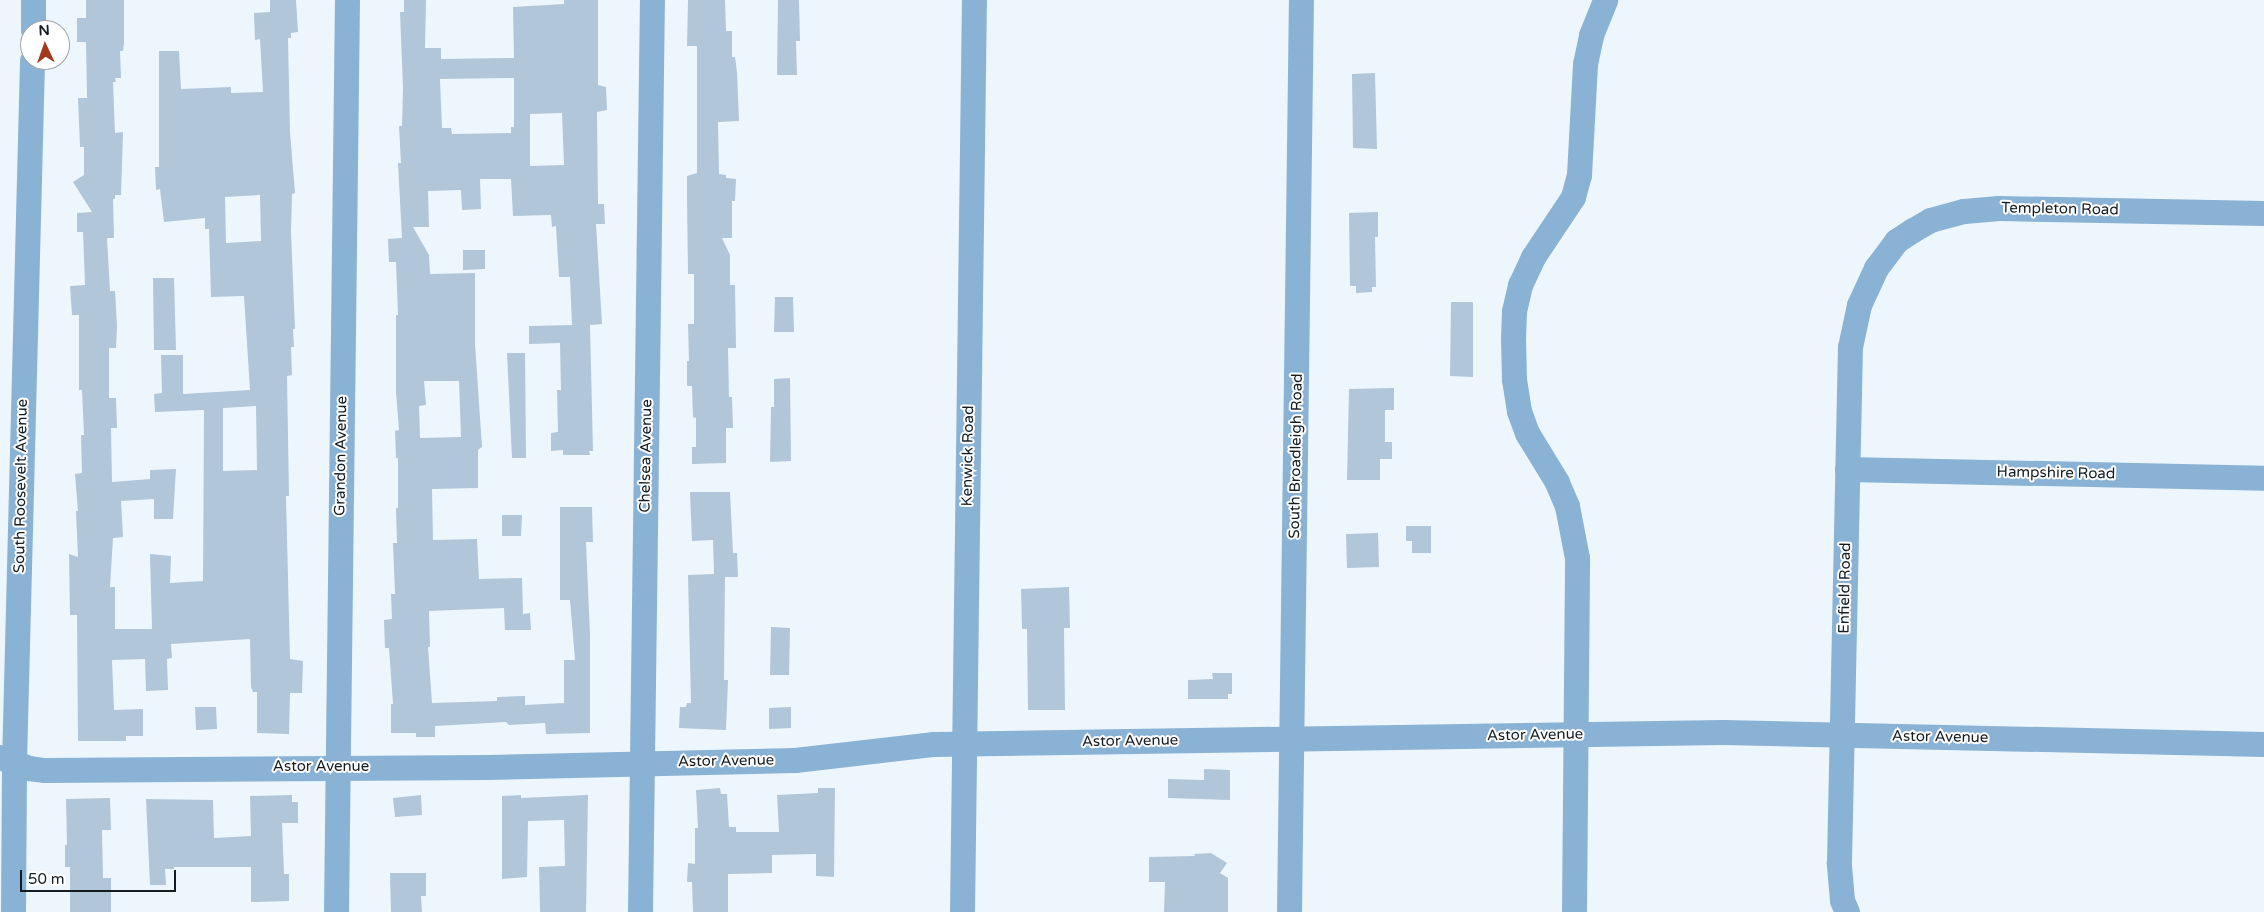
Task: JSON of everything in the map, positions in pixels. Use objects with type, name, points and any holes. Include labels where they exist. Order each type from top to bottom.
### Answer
[{"type":"street","points":[[32,20],[33,0]]},
{"type":"street","name":"Grandon Avenue","points":[[336,912],[347,0]]},
{"type":"street","name":"Chelsea Avenue","points":[[640,912],[652,0]]},
{"type":"street","name":"Kenwick Road","points":[[962,912],[974,0]]},
{"type":"street","name":"South Broadleigh Road","points":[[1289,912],[1301,0]]},
{"type":"street","points":[[1574,912],[1577,558],[1567,506],[1557,482],[1527,433],[1519,411],[1514,379],[1513,340],[1514,311],[1520,285],[1533,257],[1573,197],[1579,175],[1585,64],[1591,35],[1605,0]]},
{"type":"street","name":"South Roosevelt Avenue","points":[[13,912],[7,760],[32,70]]},
{"type":"street","name":"Templeton Road","points":[[1876,268],[1896,242],[1913,230],[1930,220],[1964,211],[1999,208],[2264,213]]},
{"type":"street","name":"Enfield Road","points":[[1847,912],[1842,900],[1839,862],[1847,469],[1852,333],[1859,305],[1876,268]]},
{"type":"street","name":"Hampshire Road","points":[[1847,469],[2264,478]]},
{"type":"street","name":"Astor Avenue","points":[[7,760],[28,768],[45,770],[488,766],[795,760],[925,745],[1722,732],[2264,744]]},
{"type":"building","points":[[86,0],[124,0],[124,43],[123,51],[120,51],[121,78],[115,78],[116,82],[113,82],[115,133],[123,132],[121,195],[115,195],[115,199],[113,199],[114,238],[107,238],[110,291],[115,291],[117,326],[116,348],[109,348],[109,398],[116,398],[117,428],[111,428],[112,482],[150,479],[150,470],[176,469],[173,519],[154,519],[154,499],[121,501],[123,537],[113,538],[110,587],[115,587],[115,629],[152,629],[150,554],[171,556],[170,583],[203,581],[204,410],[155,412],[154,394],[162,393],[161,355],[183,355],[183,394],[250,390],[244,296],[211,297],[209,229],[205,229],[205,218],[164,222],[160,189],[156,190],[155,167],[159,167],[159,51],[179,51],[181,89],[231,87],[231,93],[263,92],[260,39],[255,40],[254,13],[270,12],[270,0],[296,0],[298,32],[291,33],[291,38],[288,38],[290,132],[295,193],[292,194],[291,232],[295,329],[293,329],[294,347],[291,347],[292,375],[287,376],[289,496],[286,496],[290,659],[303,661],[302,693],[290,693],[289,734],[257,733],[257,692],[253,692],[251,687],[250,639],[171,644],[172,658],[167,659],[168,690],[146,691],[145,659],[112,660],[114,710],[143,709],[143,736],[126,736],[126,741],[78,741],[77,615],[70,615],[69,554],[78,557],[76,511],[78,511],[75,474],[82,473],[81,435],[84,435],[82,390],[79,390],[79,315],[72,315],[70,286],[85,285],[83,232],[77,232],[77,213],[92,212],[73,182],[84,175],[84,147],[80,147],[78,98],[87,98],[86,42],[77,42],[77,18],[86,18]],"holes":[[[260,195],[261,241],[226,243],[225,197]],[[256,406],[257,470],[223,471],[223,408]]]},
{"type":"building","points":[[404,0],[426,0],[425,48],[441,48],[441,59],[514,58],[513,7],[564,4],[564,0],[598,0],[598,85],[606,87],[607,110],[597,112],[598,204],[604,204],[605,224],[596,224],[602,324],[590,325],[593,451],[589,451],[590,455],[563,455],[563,450],[551,451],[551,433],[558,432],[557,390],[561,390],[560,343],[529,344],[529,326],[572,325],[570,277],[559,277],[556,226],[552,227],[551,215],[513,216],[511,179],[480,179],[481,209],[462,210],[461,190],[428,191],[429,227],[413,227],[429,255],[430,274],[475,273],[475,344],[482,447],[478,450],[478,488],[432,489],[433,540],[477,539],[479,579],[522,578],[523,614],[530,613],[531,630],[505,630],[504,608],[429,611],[430,647],[428,647],[432,703],[497,701],[497,697],[525,696],[525,705],[564,703],[564,660],[575,660],[570,600],[560,600],[560,507],[592,507],[593,542],[586,542],[590,635],[590,733],[546,734],[545,723],[509,725],[506,722],[435,726],[435,737],[416,737],[416,733],[391,733],[391,704],[393,704],[389,648],[385,648],[384,620],[392,619],[391,594],[395,594],[393,543],[397,543],[398,458],[396,458],[395,431],[399,430],[396,392],[396,315],[398,315],[396,262],[389,262],[388,239],[402,238],[398,163],[401,163],[399,126],[402,126],[403,88],[400,12],[404,12]],"holes":[[[514,78],[514,127],[511,127],[511,133],[452,134],[451,128],[442,128],[440,79]],[[562,113],[564,165],[530,166],[530,114]],[[424,381],[459,381],[461,437],[420,438],[419,406],[426,405]]]},
{"type":"building","points":[[688,0],[725,0],[726,31],[732,31],[732,57],[735,57],[737,72],[739,121],[718,122],[719,174],[726,175],[726,178],[736,179],[735,201],[732,201],[732,238],[722,238],[730,255],[730,285],[735,285],[736,348],[728,348],[729,397],[732,397],[733,428],[726,428],[726,463],[692,464],[692,447],[696,447],[696,418],[693,417],[692,386],[687,386],[687,361],[689,361],[688,324],[694,324],[694,274],[688,274],[687,176],[697,173],[697,46],[687,46]]},
{"type":"building","points":[[778,0],[799,0],[800,41],[796,41],[797,75],[777,75]]},
{"type":"building","points":[[1375,73],[1377,149],[1353,148],[1352,74]]},
{"type":"building","points":[[1378,212],[1378,237],[1375,237],[1376,287],[1372,287],[1372,292],[1356,293],[1356,286],[1350,286],[1349,213]]},
{"type":"building","points":[[463,250],[485,250],[485,269],[463,270]]},
{"type":"building","points":[[153,278],[174,278],[176,350],[154,350]]},
{"type":"building","points":[[775,297],[793,297],[794,332],[774,332]]},
{"type":"building","points":[[1451,302],[1473,302],[1473,377],[1450,376]]},
{"type":"building","points":[[507,353],[525,353],[526,458],[512,458]]},
{"type":"building","points":[[790,378],[791,461],[770,462],[771,407],[774,407],[774,379]]},
{"type":"building","points":[[1394,388],[1394,410],[1385,410],[1385,442],[1392,442],[1392,459],[1380,459],[1380,480],[1347,480],[1349,389]]},
{"type":"building","points":[[690,492],[730,492],[733,553],[737,553],[738,577],[725,577],[724,680],[728,680],[726,730],[679,728],[680,707],[686,707],[687,703],[691,703],[688,575],[714,574],[713,540],[692,541]]},
{"type":"building","points":[[502,515],[522,515],[521,536],[502,536]]},
{"type":"building","points":[[1406,526],[1431,526],[1431,553],[1412,553],[1412,541],[1406,541]]},
{"type":"building","points":[[1378,533],[1379,567],[1347,568],[1346,534]]},
{"type":"building","points":[[1069,587],[1070,628],[1064,628],[1065,710],[1028,710],[1027,629],[1022,629],[1021,589]]},
{"type":"building","points":[[771,627],[790,628],[789,675],[770,675]]},
{"type":"building","points":[[1212,673],[1232,673],[1232,694],[1228,694],[1228,699],[1188,699],[1188,680],[1213,679]]},
{"type":"building","points":[[195,707],[216,707],[217,729],[196,730]]},
{"type":"building","points":[[791,707],[791,728],[769,729],[769,708]]},
{"type":"building","points":[[1204,769],[1230,770],[1230,800],[1168,798],[1168,779],[1204,780]]},
{"type":"building","points":[[720,788],[721,794],[727,794],[729,827],[736,827],[736,832],[779,832],[777,795],[818,793],[818,788],[835,788],[834,877],[816,876],[816,854],[772,855],[772,873],[728,874],[728,912],[693,912],[692,882],[687,882],[688,863],[695,864],[695,828],[698,828],[696,790]]},
{"type":"building","points":[[292,795],[292,802],[298,802],[298,823],[282,823],[284,874],[289,874],[289,901],[251,902],[251,867],[174,867],[174,869],[165,869],[166,885],[150,885],[146,799],[213,800],[214,838],[251,836],[250,796]]},
{"type":"building","points":[[421,795],[422,815],[395,817],[393,798]]},
{"type":"building","points":[[521,795],[521,798],[588,795],[586,912],[540,912],[539,867],[565,866],[564,820],[528,821],[527,877],[502,879],[502,796]]},
{"type":"building","points":[[110,798],[111,830],[102,830],[103,878],[111,878],[111,912],[70,912],[70,867],[65,867],[65,845],[67,845],[66,799]]},
{"type":"building","points":[[1211,853],[1227,863],[1220,873],[1228,878],[1228,912],[1164,912],[1165,882],[1149,882],[1149,857],[1195,856],[1194,854]]},
{"type":"building","points":[[390,873],[426,873],[426,896],[421,896],[422,912],[391,912]]}]
